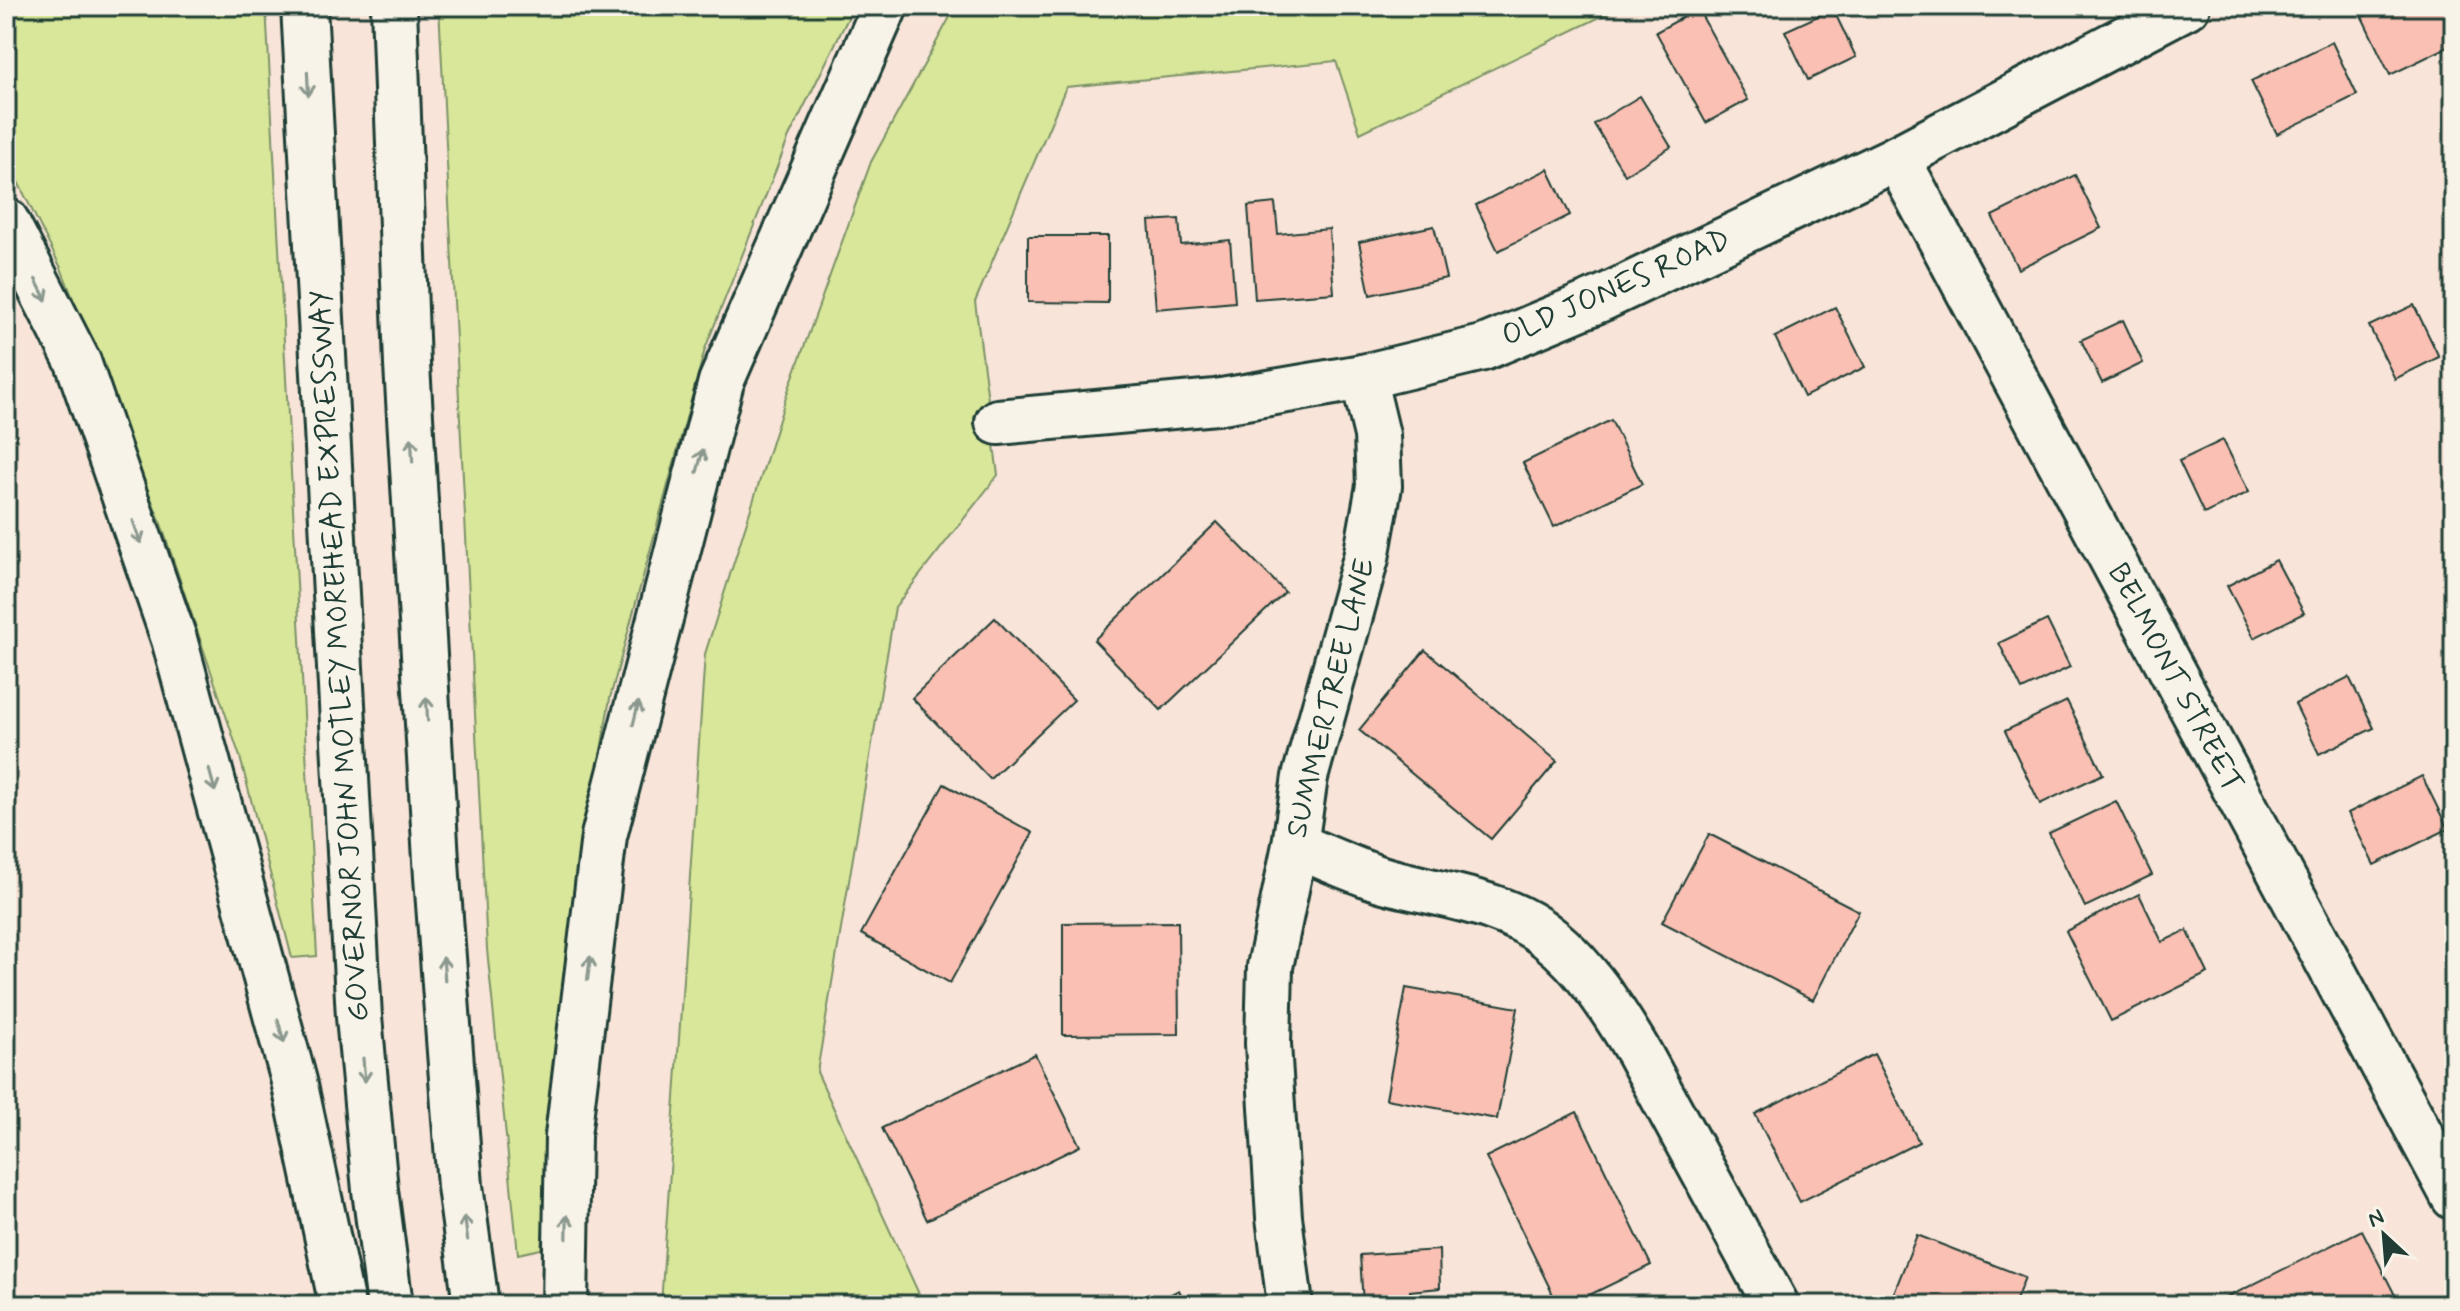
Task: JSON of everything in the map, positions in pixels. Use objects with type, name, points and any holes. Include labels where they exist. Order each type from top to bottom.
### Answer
[{"type":"main road","name":"GOVERNOR JOHN MOTLEY MOREHEAD EXPRESSWAY","points":[[304,6],[359,1017],[375,1190],[390,1305]]},
{"type":"main road","points":[[394,6],[407,365],[437,877],[460,1186],[476,1305]]},
{"type":"main road","points":[[565,1305],[568,1136],[604,836],[721,382],[885,6]]},
{"type":"main road","name":"OLD JONES ROAD","points":[[998,422],[1216,402],[1363,377],[1483,348],[1603,298],[1897,158],[2187,6]]},
{"type":"main road","name":"BELMONT STREET","points":[[1897,158],[2454,1197]]},
{"type":"main road","points":[[6,221],[78,362],[174,639],[294,1081],[342,1305]]},
{"type":"main road","name":"SUMMERTREE LANE","points":[[1290,1305],[1279,1217],[1268,1044],[1270,967],[1295,845],[1305,777],[1366,558],[1379,486],[1377,435],[1363,377]]},
{"type":"main road","points":[[1295,845],[1377,878],[1504,912],[1548,936],[1620,1020],[1776,1305]]},
{"type":"green space","points":[[6,6],[266,6],[317,956],[292,958],[240,757],[160,521],[61,268],[6,158]]},
{"type":"green space","points":[[439,6],[854,6],[789,137],[705,349],[610,698],[568,942],[541,1249],[518,1254],[487,949]]},
{"type":"green space","points":[[956,6],[1623,6],[1360,133],[1336,61],[1066,87],[975,302],[998,475],[895,607],[817,1072],[924,1305],[661,1305],[705,654],[788,391],[871,162]]},
{"type":"building","points":[[2385,6],[2445,6],[2454,25],[2454,44],[2390,75],[2362,17]]},
{"type":"building","points":[[1698,9],[1748,100],[1706,123],[1656,32]]},
{"type":"building","points":[[1833,9],[1856,57],[1808,80],[1785,31]]},
{"type":"building","points":[[2332,42],[2357,95],[2277,134],[2251,81]]},
{"type":"building","points":[[1640,96],[1671,147],[1625,175],[1594,124]]},
{"type":"building","points":[[1548,169],[1570,215],[1498,251],[1476,205]]},
{"type":"building","points":[[2075,175],[2101,228],[2018,269],[1992,216]]},
{"type":"building","points":[[1275,203],[1278,234],[1329,229],[1334,293],[1255,299],[1248,206]]},
{"type":"building","points":[[1179,219],[1181,245],[1230,240],[1235,302],[1156,309],[1149,221]]},
{"type":"building","points":[[1434,226],[1446,278],[1370,295],[1359,242]]},
{"type":"building","points":[[1028,236],[1108,236],[1108,303],[1028,302]]},
{"type":"building","points":[[2414,305],[2439,357],[2395,379],[2369,326]]},
{"type":"building","points":[[1835,307],[1865,367],[1804,397],[1775,337]]},
{"type":"building","points":[[2123,320],[2143,363],[2102,383],[2081,340]]},
{"type":"building","points":[[1611,420],[1642,484],[1554,527],[1523,463]]},
{"type":"building","points":[[2223,440],[2249,492],[2204,514],[2179,461]]},
{"type":"building","points":[[1217,522],[1285,592],[1161,710],[1094,640]]},
{"type":"building","points":[[2276,560],[2304,613],[2254,638],[2227,586]]},
{"type":"building","points":[[995,618],[1074,700],[990,779],[912,698]]},
{"type":"building","points":[[2047,620],[2070,667],[2022,690],[1999,643]]},
{"type":"building","points":[[1425,650],[1557,761],[1491,839],[1359,730]]},
{"type":"building","points":[[2349,677],[2374,728],[2319,754],[2295,704]]},
{"type":"building","points":[[2067,701],[2103,774],[2040,804],[2005,731]]},
{"type":"building","points":[[2422,776],[2448,829],[2374,865],[2348,813]]},
{"type":"building","points":[[944,784],[1033,833],[950,983],[861,934]]},
{"type":"building","points":[[2116,801],[2152,875],[2085,907],[2049,833]]},
{"type":"building","points":[[1709,834],[1859,911],[1813,1000],[1662,922]]},
{"type":"building","points":[[2139,894],[2162,942],[2187,930],[2208,973],[2111,1021],[2066,931]]},
{"type":"building","points":[[1178,922],[1179,1034],[1063,1035],[1063,923]]},
{"type":"building","points":[[1406,988],[1518,1008],[1497,1119],[1386,1099]]},
{"type":"building","points":[[1035,1054],[1080,1146],[927,1220],[882,1128]]},
{"type":"building","points":[[1874,1054],[1919,1142],[1800,1202],[1755,1114]]},
{"type":"building","points":[[1577,1112],[1651,1265],[1569,1305],[1558,1305],[1486,1157]]},
{"type":"building","points":[[2362,1230],[2400,1305],[2212,1305]]},
{"type":"building","points":[[1917,1235],[2025,1277],[2014,1305],[1889,1305]]},
{"type":"building","points":[[1439,1250],[1440,1288],[1410,1291],[1410,1305],[1363,1305],[1360,1255]]},
{"type":"building","points":[[1179,1290],[1186,1305],[1149,1305]]}]
